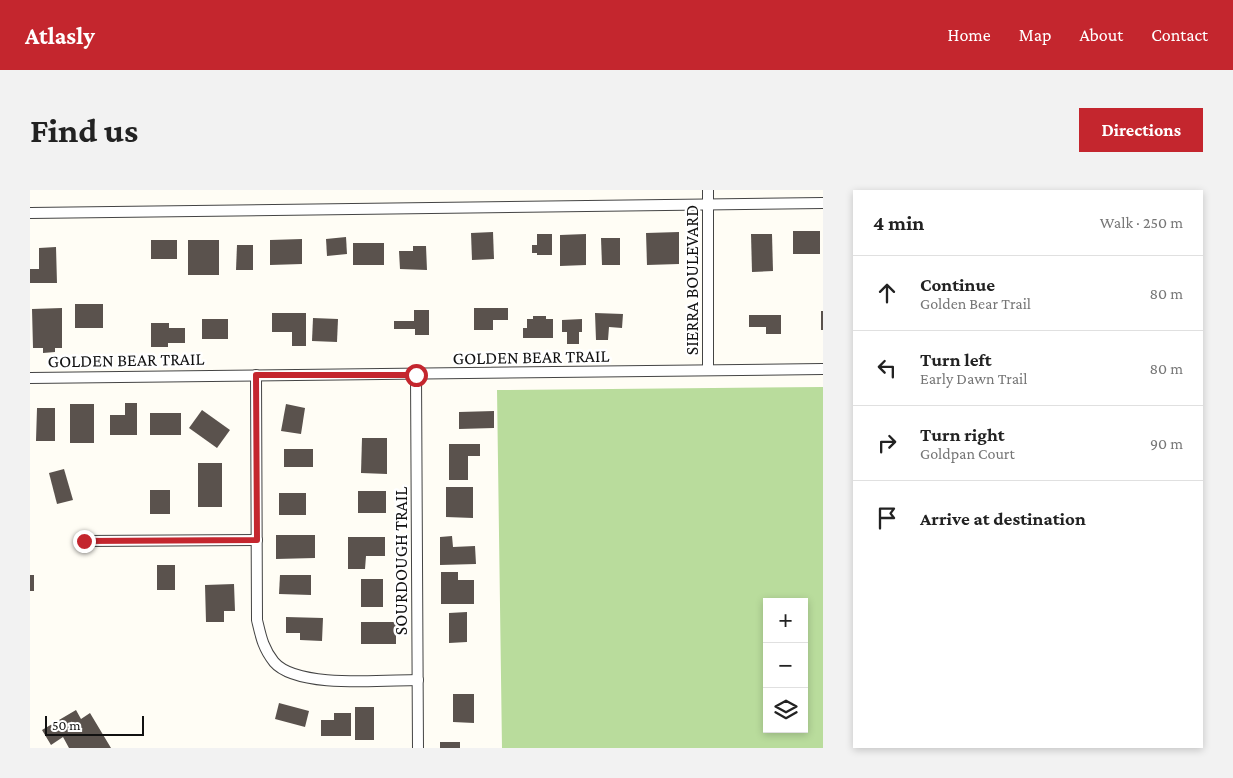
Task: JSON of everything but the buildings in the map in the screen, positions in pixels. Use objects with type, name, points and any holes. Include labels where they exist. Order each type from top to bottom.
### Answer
[{"type":"street","name":"SIERRA BOULEVARD","points":[[708,190],[708,370]]},
{"type":"street","points":[[30,213],[823,203]]},
{"type":"street","name":"GOLDEN BEAR TRAIL","points":[[30,378],[823,369]]},
{"type":"street","points":[[256,375],[257,620],[262,644],[276,664],[296,676],[318,680],[418,680]]},
{"type":"street","name":"SOURDOUGH TRAIL","points":[[416,375],[418,748]]},
{"type":"street","points":[[84,541],[257,540]]},
{"type":"green space","points":[[823,387],[823,748],[502,748],[497,390]]},
{"type":"route","points":[[84,541],[257,540],[256,375],[416,375]]}]
